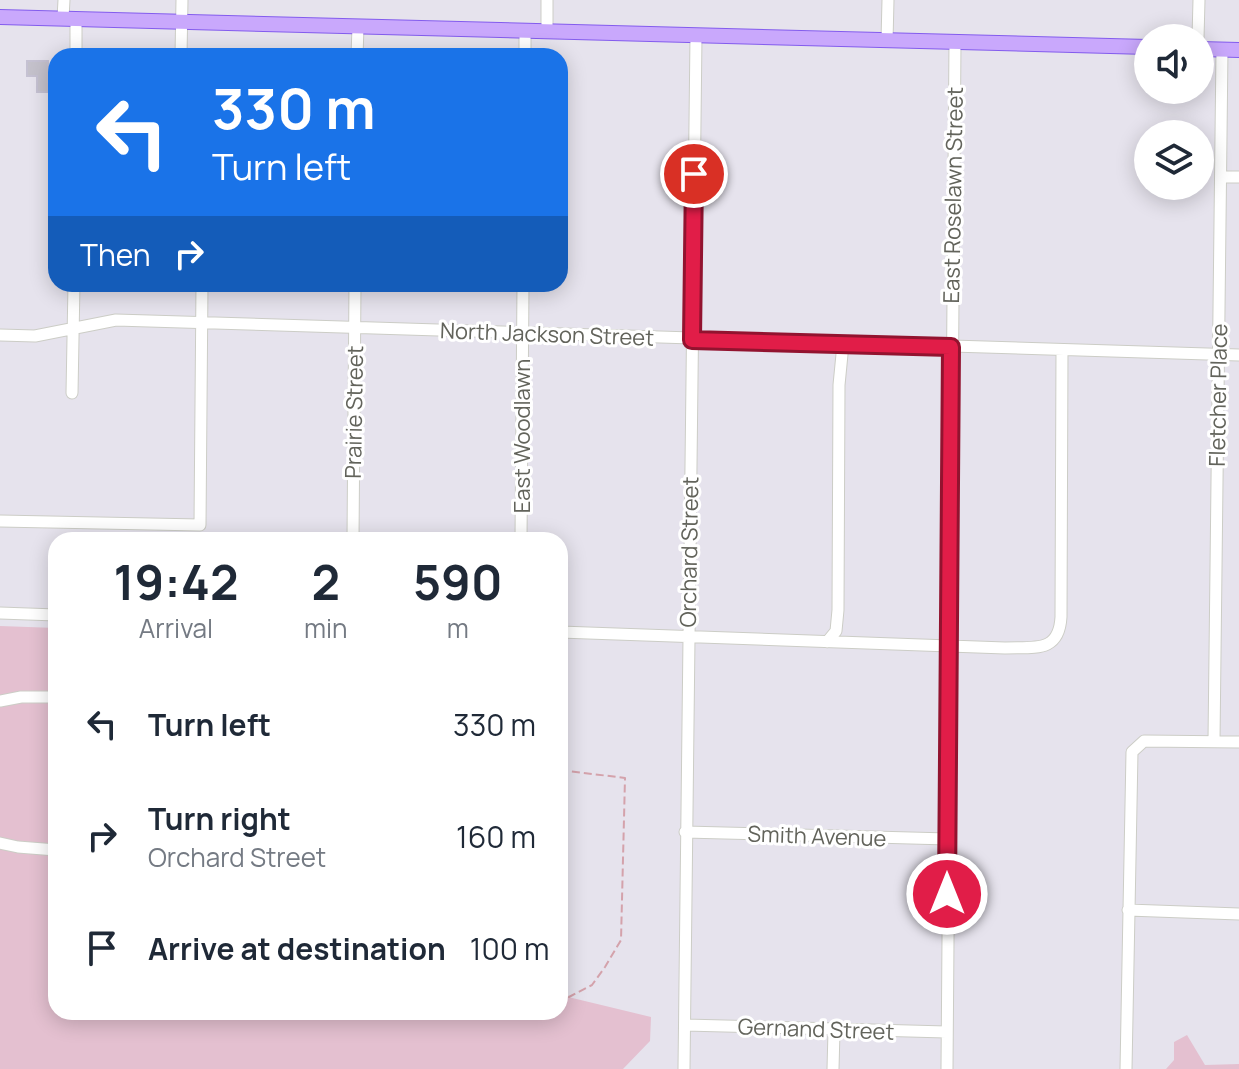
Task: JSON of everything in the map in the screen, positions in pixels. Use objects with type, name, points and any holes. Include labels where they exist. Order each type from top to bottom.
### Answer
[{"type":"main road","points":[[0,17],[1134,47]]},
{"type":"main road","points":[[1214,50],[1239,50]]},
{"type":"street","points":[[64,0],[75,48]]},
{"type":"street","points":[[181,48],[182,0]]},
{"type":"street","points":[[547,0],[547,32]]},
{"type":"street","points":[[887,41],[888,0]]},
{"type":"street","points":[[1198,24],[1199,0]]},
{"type":"street","points":[[357,48],[358,27]]},
{"type":"street","points":[[525,31],[525,48]]},
{"type":"street","name":"Orchard Street","points":[[684,1069],[696,36]]},
{"type":"street","name":"East Roselawn Street","points":[[947,1069],[955,42]]},
{"type":"street","name":"Fletcher Place","points":[[1214,741],[1222,50]]},
{"type":"street","points":[[1221,177],[1239,177]]},
{"type":"street","points":[[72,393],[74,292]]},
{"type":"street","points":[[0,521],[200,525],[202,292]]},
{"type":"street","name":"Prairie Street","points":[[353,532],[355,292]]},
{"type":"street","name":"East Woodlawn","points":[[521,532],[523,292]]},
{"type":"street","name":"North Jackson Street","points":[[0,335],[35,336],[116,320],[1239,355]]},
{"type":"street","points":[[827,642],[836,631],[838,610],[839,385],[843,344]]},
{"type":"street","points":[[568,632],[1005,648],[1040,647],[1053,643],[1060,632],[1062,350]]},
{"type":"street","points":[[0,613],[48,615]]},
{"type":"street","points":[[0,701],[48,697]]},
{"type":"street","points":[[1126,1069],[1132,752],[1144,741],[1239,742]]},
{"type":"street","name":"Smith Avenue","points":[[685,832],[948,839]]},
{"type":"street","points":[[0,843],[48,849]]},
{"type":"street","points":[[1128,910],[1239,914]]},
{"type":"street","name":"Gernand Street","points":[[685,1025],[946,1032]]},
{"type":"street","points":[[833,1069],[834,1031]]},
{"type":"path","points":[[568,771],[625,778],[621,940],[592,985],[568,997]]},
{"type":"shaded area","points":[[0,626],[48,628],[48,1020],[568,1020],[568,997],[651,1017],[650,1041],[623,1069],[0,1069]]},
{"type":"shaded area","points":[[1187,1035],[1205,1065],[1239,1064],[1239,1069],[1166,1069],[1174,1060],[1174,1042]]},
{"type":"building","points":[[27,61],[48,61],[48,92],[37,92],[37,76],[27,76]]},
{"type":"route","points":[[694,174],[692,340],[951,347],[947,894]]}]
